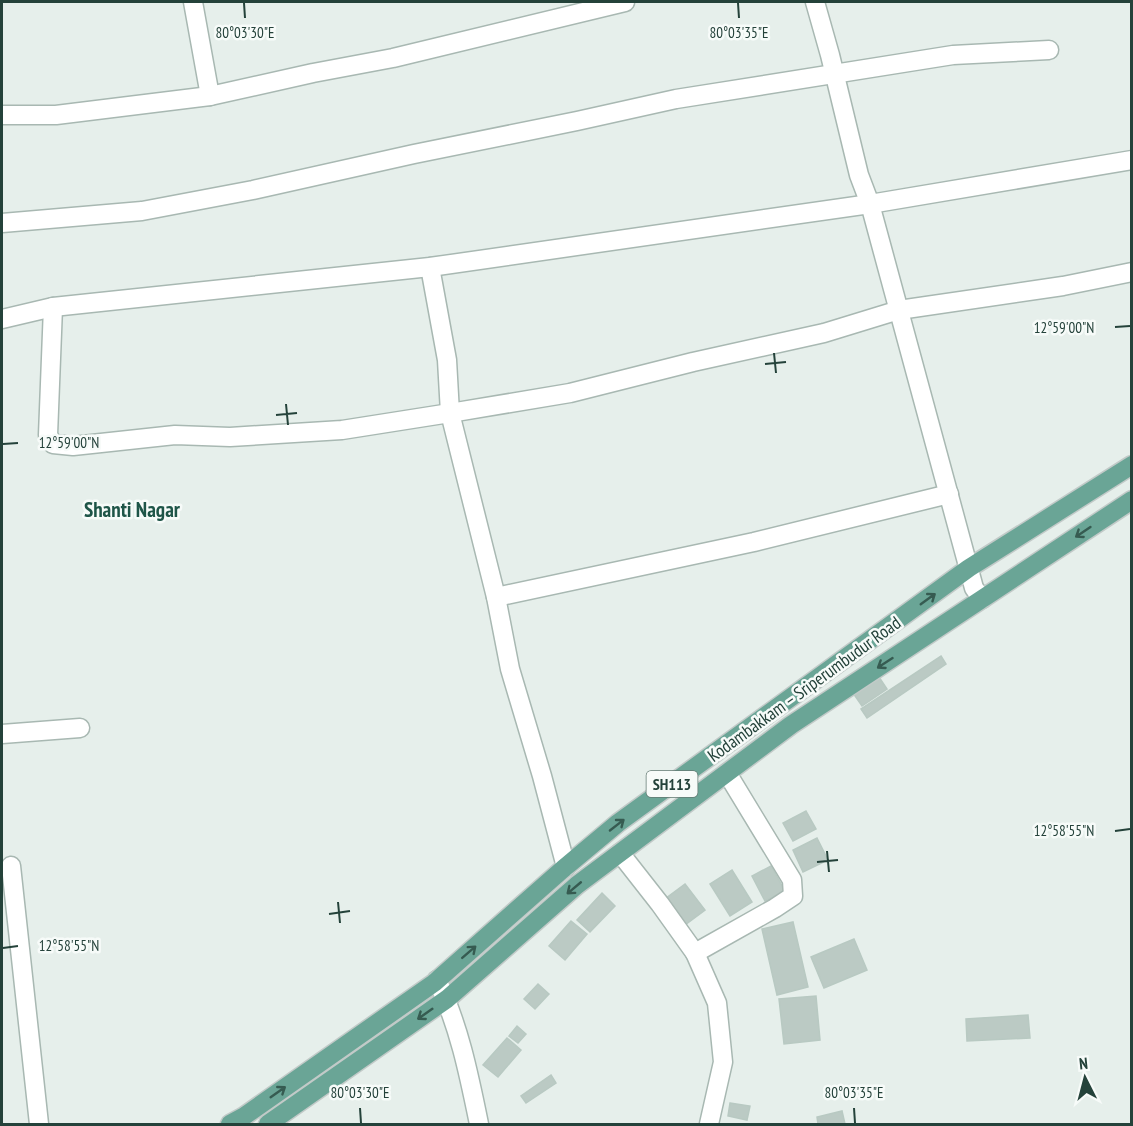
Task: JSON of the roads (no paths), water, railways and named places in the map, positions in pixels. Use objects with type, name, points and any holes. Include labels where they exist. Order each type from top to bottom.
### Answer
[{"type":"main road","name":"Kodambakkam – Sriperumbudur Road","points":[[230,1125],[437,980],[618,824],[969,568],[1131,465]]},
{"type":"main road","name":"Kodambakkam – Sriperumbudur Road","points":[[268,1125],[447,999],[577,885],[791,725],[1131,500]]},
{"type":"street","points":[[192,2],[210,96]]},
{"type":"street","points":[[2,115],[56,115],[210,96],[393,58],[626,2]]},
{"type":"street","points":[[815,2],[859,175],[870,204],[974,588],[982,599]]},
{"type":"street","points":[[2,223],[153,209],[253,190],[676,99],[953,55],[1049,50]]},
{"type":"street","points":[[2,319],[53,307],[430,267],[870,204],[1131,160]]},
{"type":"street","points":[[430,267],[447,360],[450,413],[496,597],[510,669],[566,867]]},
{"type":"street","points":[[53,307],[48,435],[53,444],[73,446],[175,435],[230,437],[342,430],[450,413],[570,393],[693,362],[824,333],[899,310],[1063,286],[1131,272]]},
{"type":"street","points":[[496,597],[754,542],[949,494]]},
{"type":"street","points":[[2,734],[80,729]]},
{"type":"street","points":[[695,953],[793,896],[792,880],[727,772]]},
{"type":"street","points":[[620,853],[695,953],[717,1003],[723,1062],[709,1125]]},
{"type":"street","points":[[11,866],[39,1125]]},
{"type":"street","points":[[437,980],[447,999],[466,1064],[479,1125]]},
{"type":"district","name":"Shanti Nagar","points":[[132,509]]}]
